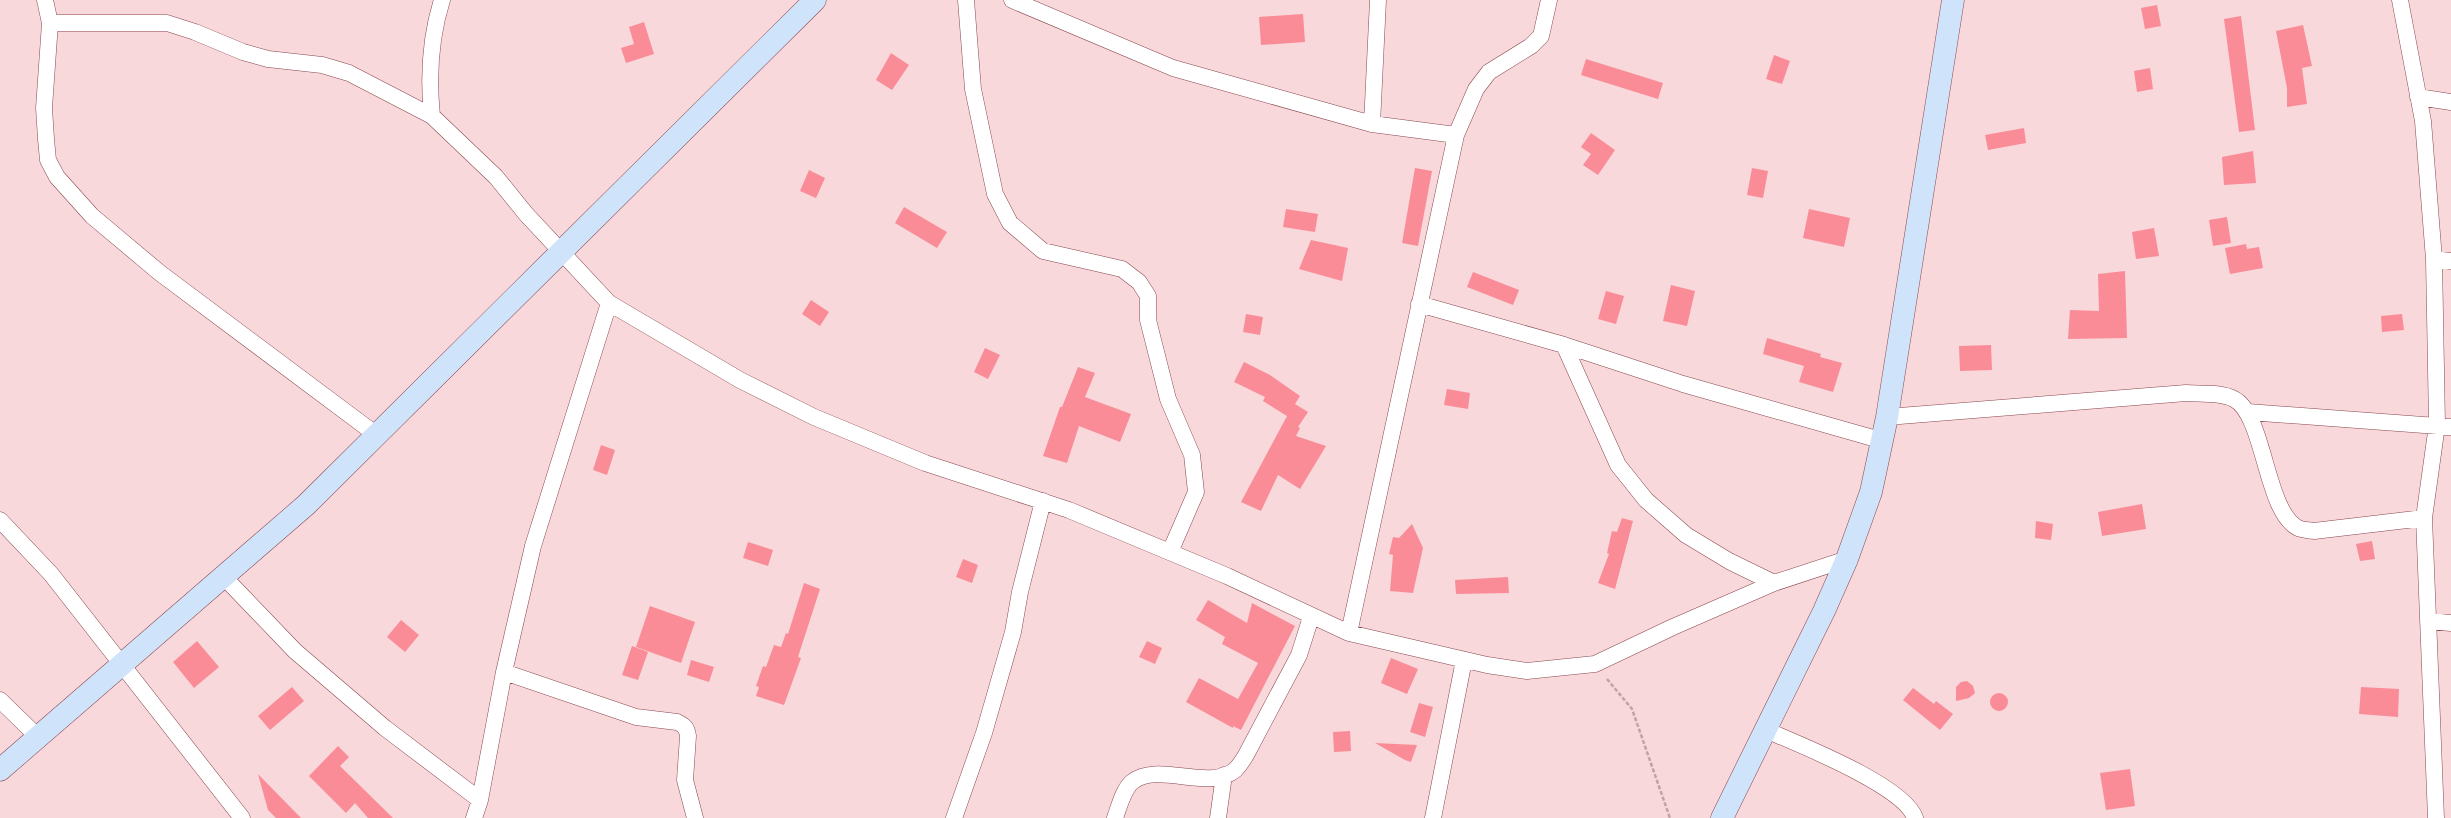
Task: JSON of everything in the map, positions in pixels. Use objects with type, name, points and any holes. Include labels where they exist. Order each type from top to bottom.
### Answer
[{"type":"street","points":[[45,0],[50,23],[44,108],[48,160],[57,177],[92,216],[160,273],[378,436]]},
{"type":"street","points":[[432,116],[428,80],[431,54],[442,0]]},
{"type":"street","points":[[0,770],[306,505],[378,436],[815,0]]},
{"type":"street","points":[[966,0],[973,89],[995,194],[1010,223],[1043,251],[1122,269],[1139,282],[1148,296],[1148,320],[1166,391],[1192,455],[1196,492],[1170,552]]},
{"type":"street","points":[[1012,0],[1173,68],[1372,124],[1456,135]]},
{"type":"street","points":[[1372,124],[1378,0]]},
{"type":"street","points":[[1349,633],[1456,135],[1476,89],[1489,72],[1531,46],[1541,36],[1549,0]]},
{"type":"street","points":[[1722,818],[1766,730],[1847,559],[1871,492],[1880,440],[1887,417],[1953,0]]},
{"type":"street","points":[[2400,0],[2423,121],[2434,259],[2444,426],[2424,518],[2436,818]]},
{"type":"street","points":[[50,23],[167,23],[195,32],[243,52],[268,59],[322,65],[349,73],[432,116],[496,177],[526,214],[609,303],[740,380],[814,417],[924,463],[1043,501],[1170,552],[1226,576],[1311,617],[1349,633],[1464,660],[1527,671],[1595,664],[1774,582],[1847,559]]},
{"type":"street","points":[[2418,97],[2451,102]]},
{"type":"street","points":[[2434,259],[2451,261]]},
{"type":"street","points":[[474,818],[480,800],[504,672],[533,546],[609,303]]},
{"type":"street","points":[[1420,304],[1564,345],[1683,384],[1880,440]]},
{"type":"street","points":[[1564,345],[1618,465],[1646,500],[1686,535],[1729,561],[1774,582]]},
{"type":"street","points":[[1887,417],[2186,393],[2219,395],[2235,400],[2248,412],[2279,505],[2288,519],[2299,528],[2314,531],[2424,518]]},
{"type":"street","points":[[2248,412],[2444,426]]},
{"type":"street","points":[[954,818],[984,733],[1004,662],[1043,501]]},
{"type":"street","points":[[0,520],[51,574],[242,818]]},
{"type":"street","points":[[224,577],[295,651],[385,728],[480,800]]},
{"type":"street","points":[[1115,818],[1122,798],[1132,782],[1144,777],[1166,775],[1195,778],[1224,775],[1234,770],[1246,755],[1299,655],[1311,617]]},
{"type":"street","points":[[2429,621],[2451,623]]},
{"type":"street","points":[[1433,818],[1464,660]]},
{"type":"street","points":[[504,672],[636,717],[683,724],[687,729],[688,736],[685,780],[695,818]]},
{"type":"street","points":[[0,700],[38,737]]},
{"type":"street","points":[[1766,730],[1836,761],[1888,790],[1913,811],[1915,818]]},
{"type":"street","points":[[1218,818],[1224,775]]},
{"type":"path","points":[[1595,664],[1632,709],[1670,818]]},
{"type":"building","points":[[2157,5],[2161,26],[2145,29],[2141,8]]},
{"type":"building","points":[[1303,14],[1305,42],[1261,45],[1259,17]]},
{"type":"building","points":[[2241,16],[2255,130],[2239,132],[2224,19]]},
{"type":"building","points":[[644,22],[654,54],[626,63],[621,48],[634,44],[629,27]]},
{"type":"building","points":[[2303,25],[2312,66],[2302,68],[2307,104],[2287,107],[2287,88],[2276,31]]},
{"type":"building","points":[[891,53],[909,65],[892,90],[876,80]]},
{"type":"building","points":[[1774,55],[1790,61],[1782,84],[1766,79]]},
{"type":"building","points":[[1586,59],[1663,83],[1658,99],[1581,75]]},
{"type":"building","points":[[2150,68],[2153,89],[2137,92],[2134,71]]},
{"type":"building","points":[[2024,128],[2026,143],[1988,150],[1985,135]]},
{"type":"building","points":[[1591,133],[1615,150],[1598,175],[1583,165],[1591,154],[1581,147]]},
{"type":"building","points":[[2253,151],[2256,183],[2224,185],[2222,157]]},
{"type":"building","points":[[1415,168],[1432,171],[1418,246],[1402,243]]},
{"type":"building","points":[[1752,168],[1768,171],[1763,198],[1747,195]]},
{"type":"building","points":[[809,170],[825,178],[816,198],[800,191]]},
{"type":"building","points":[[904,207],[947,232],[937,248],[895,223]]},
{"type":"building","points":[[1286,209],[1318,214],[1315,232],[1283,227]]},
{"type":"building","points":[[1809,209],[1850,218],[1844,247],[1803,238]]},
{"type":"building","points":[[2227,217],[2231,243],[2213,246],[2209,220]]},
{"type":"building","points":[[2154,228],[2159,256],[2136,259],[2132,232]]},
{"type":"building","points":[[1311,240],[1348,248],[1342,281],[1299,269]]},
{"type":"building","points":[[2246,244],[2247,249],[2259,247],[2263,268],[2230,274],[2225,248]]},
{"type":"building","points":[[2125,271],[2127,338],[2068,339],[2070,310],[2099,311],[2098,274]]},
{"type":"building","points":[[1473,272],[1519,290],[1513,305],[1467,287]]},
{"type":"building","points":[[1671,285],[1695,291],[1687,326],[1663,321]]},
{"type":"building","points":[[1606,291],[1624,296],[1616,324],[1598,319]]},
{"type":"building","points":[[811,300],[829,312],[820,326],[802,314]]},
{"type":"building","points":[[1246,314],[1263,317],[1260,335],[1243,332]]},
{"type":"building","points":[[2402,314],[2404,330],[2382,332],[2381,316]]},
{"type":"building","points":[[1767,338],[1821,354],[1820,357],[1842,363],[1833,392],[1799,382],[1804,366],[1763,354]]},
{"type":"building","points":[[1991,345],[1992,370],[1960,371],[1959,346]]},
{"type":"building","points":[[985,348],[1000,355],[988,379],[974,372]]},
{"type":"building","points":[[1244,362],[1270,375],[1300,396],[1295,404],[1308,412],[1298,427],[1300,428],[1296,436],[1326,446],[1300,489],[1278,475],[1261,511],[1241,502],[1287,416],[1263,401],[1265,397],[1234,382]]},
{"type":"building","points":[[1078,367],[1095,373],[1085,397],[1131,414],[1120,442],[1079,426],[1067,463],[1043,456],[1060,407],[1062,407]]},
{"type":"building","points":[[1447,389],[1470,393],[1468,409],[1444,405]]},
{"type":"building","points":[[601,445],[615,450],[607,475],[593,470]]},
{"type":"building","points":[[2142,504],[2146,529],[2102,536],[2098,512]]},
{"type":"building","points":[[1622,518],[1633,521],[1615,589],[1598,583],[1609,554],[1607,553],[1612,531],[1617,532]]},
{"type":"building","points":[[2036,521],[2053,524],[2051,540],[2035,538]]},
{"type":"building","points":[[1412,524],[1423,548],[1413,593],[1390,591],[1393,555],[1389,554],[1393,537],[1399,538]]},
{"type":"building","points":[[2372,541],[2375,559],[2360,561],[2356,544]]},
{"type":"building","points":[[748,542],[773,550],[768,566],[743,558]]},
{"type":"building","points":[[963,559],[978,565],[972,583],[956,577]]},
{"type":"building","points":[[1508,577],[1509,593],[1456,594],[1455,580]]},
{"type":"building","points":[[804,583],[820,589],[798,657],[801,658],[784,705],[756,696],[759,687],[756,686],[763,666],[766,667],[774,645],[781,647],[786,633],[788,634]]},
{"type":"building","points":[[1208,600],[1247,623],[1252,603],[1295,626],[1241,730],[1233,726],[1233,728],[1186,702],[1199,678],[1238,699],[1258,663],[1222,644],[1225,637],[1196,620]]},
{"type":"building","points":[[650,606],[695,622],[681,663],[636,647]]},
{"type":"building","points":[[401,620],[419,635],[405,652],[387,637]]},
{"type":"building","points":[[197,641],[219,667],[194,688],[173,662]]},
{"type":"building","points":[[1147,641],[1162,648],[1155,664],[1139,657]]},
{"type":"building","points":[[632,646],[648,652],[638,680],[622,675]]},
{"type":"building","points":[[1391,658],[1418,669],[1407,694],[1381,683]]},
{"type":"building","points":[[691,660],[714,667],[709,682],[687,675]]},
{"type":"building","points":[[1967,681],[1973,686],[1975,693],[1969,698],[1956,701],[1956,687],[1961,682]]},
{"type":"building","points":[[292,687],[304,701],[270,730],[258,716]]},
{"type":"building","points":[[2361,687],[2399,689],[2398,717],[2359,714]]},
{"type":"building","points":[[1913,688],[1934,704],[1936,701],[1953,714],[1940,730],[1903,700]]},
{"type":"building","points":[[1999,693],[2005,696],[2008,702],[2005,708],[1999,711],[1993,708],[1990,702],[1993,696]]},
{"type":"building","points":[[1419,703],[1433,707],[1425,737],[1410,732]]},
{"type":"building","points":[[1350,731],[1351,751],[1334,752],[1333,732]]},
{"type":"building","points":[[1375,743],[1417,745],[1411,762]]},
{"type":"building","points":[[338,746],[349,757],[340,766],[393,818],[368,818],[355,803],[346,813],[309,776]]},
{"type":"building","points":[[2130,769],[2135,806],[2106,810],[2100,773]]},
{"type":"building","points":[[258,774],[301,818],[276,818],[268,810]]}]
